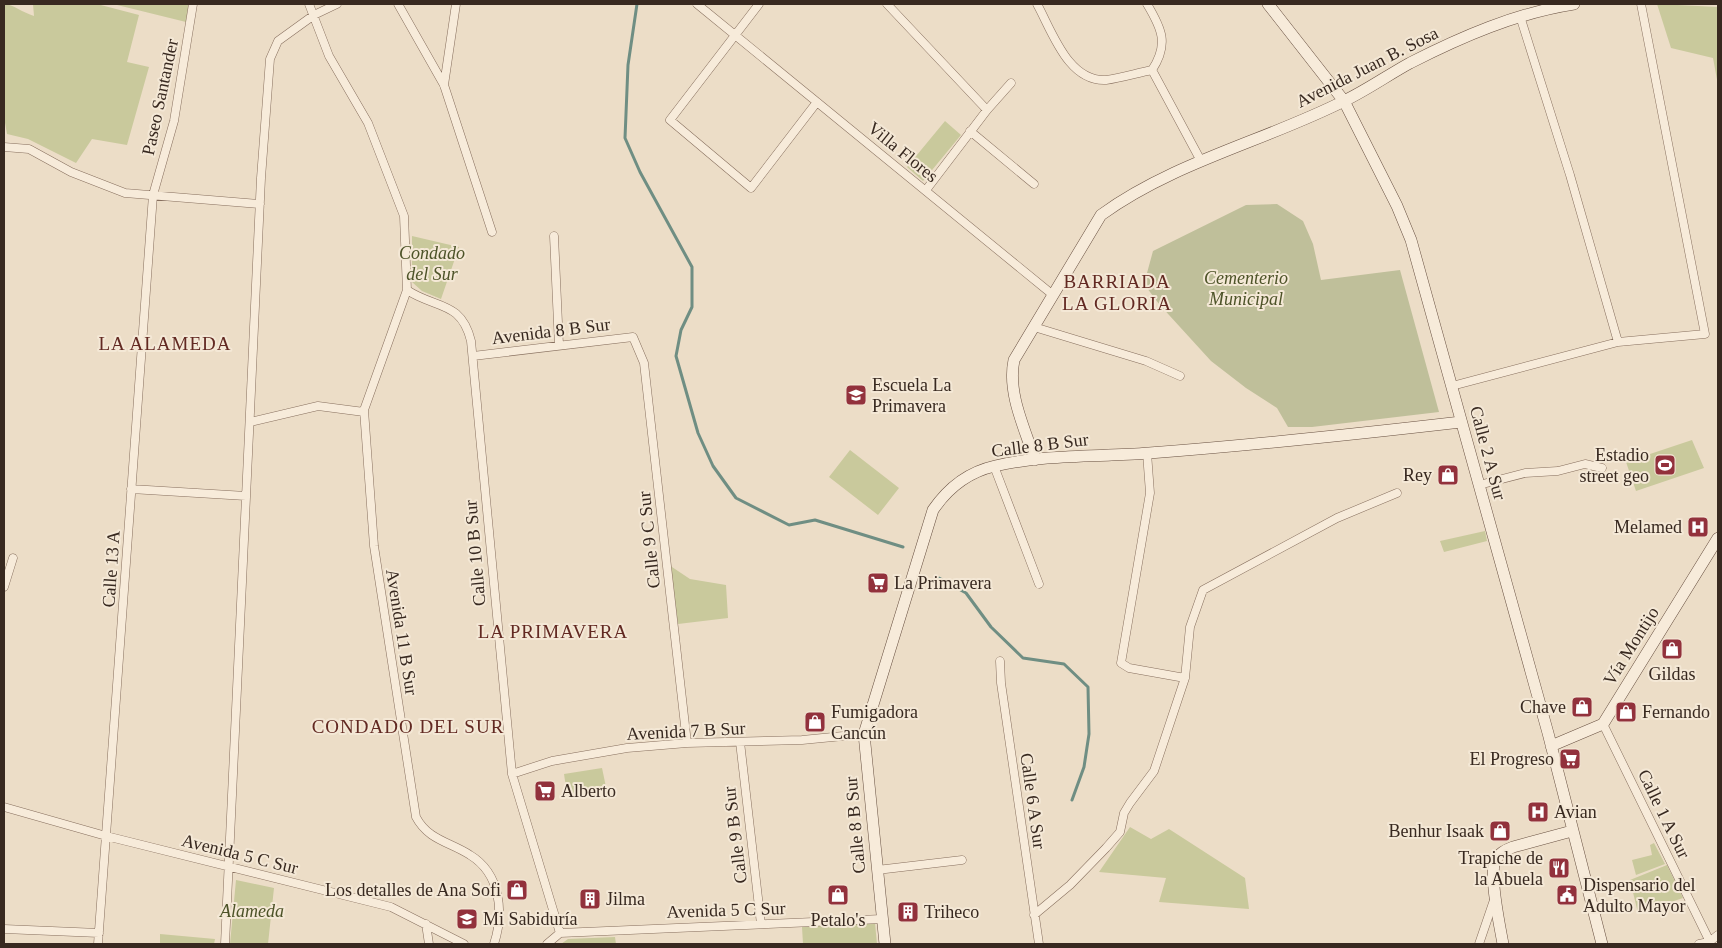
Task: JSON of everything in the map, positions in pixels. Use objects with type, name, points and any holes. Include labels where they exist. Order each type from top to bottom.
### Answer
[{"type":"street","name":"Paseo Santander","points":[[153,195],[174,121],[193,4]]},
{"type":"street","points":[[309,4],[329,56],[368,123],[404,216],[407,290]]},
{"type":"street","points":[[225,944],[260,204],[270,59],[278,41],[314,15],[337,4]]},
{"type":"street","points":[[398,4],[444,85],[492,232]]},
{"type":"street","points":[[444,85],[456,4]]},
{"type":"street","name":"Villa Flores","points":[[697,4],[1053,294]]},
{"type":"street","points":[[759,4],[733,35],[670,120],[751,188],[817,102]]},
{"type":"street","points":[[887,4],[987,110]]},
{"type":"street","points":[[1037,4],[1068,61],[1079,72],[1090,78],[1106,80],[1152,70],[1160,57],[1164,43],[1156,18],[1147,4]]},
{"type":"street","name":"Calle 2 A Sur","points":[[1268,4],[1344,101],[1397,206],[1411,240],[1551,746],[1602,944]]},
{"type":"street","name":"Avenida Juan B. Sosa","points":[[1053,294],[1101,215],[1120,201],[1201,161],[1344,101],[1410,63],[1472,34],[1520,16],[1574,4]]},
{"type":"street","points":[[1452,386],[1618,342],[1705,334],[1641,4]]},
{"type":"street","points":[[1520,16],[1570,175],[1618,342]]},
{"type":"street","points":[[1152,70],[1201,161]]},
{"type":"street","points":[[926,190],[970,131],[1011,83]]},
{"type":"street","points":[[970,131],[1034,184]]},
{"type":"street","points":[[5,146],[29,149],[71,172],[125,193],[260,204]]},
{"type":"street","name":"Calle 13 A","points":[[98,944],[153,195]]},
{"type":"street","points":[[554,236],[559,345]]},
{"type":"street","name":"Calle 10 B Sur","points":[[407,290],[458,313],[468,328],[473,356],[512,774],[560,933]]},
{"type":"street","name":"Avenida 11 B Sur","points":[[407,290],[364,412],[374,546],[416,817],[422,829],[441,841],[472,856],[490,875],[496,887],[500,911],[494,944]]},
{"type":"street","points":[[1035,460],[1020,417],[1012,373],[1014,360],[1053,294]]},
{"type":"street","points":[[1034,327],[1146,362],[1180,376]]},
{"type":"street","name":"Avenida 8 B Sur","points":[[473,356],[633,337]]},
{"type":"street","name":"Calle 9 C Sur","points":[[633,337],[644,363],[686,743]]},
{"type":"street","points":[[250,422],[318,406],[364,412]]},
{"type":"street","name":"Calle 8 B Sur","points":[[885,944],[864,734],[933,510],[944,493],[965,477],[994,466],[1035,460],[1148,453],[1461,422]]},
{"type":"street","points":[[1148,453],[1150,493],[1121,662],[1129,668],[1185,678]]},
{"type":"street","points":[[1479,485],[1525,473],[1558,471],[1584,464],[1602,468]]},
{"type":"street","points":[[994,466],[1039,584]]},
{"type":"street","points":[[131,490],[246,496]]},
{"type":"street","points":[[1034,915],[1070,885],[1120,832],[1124,813],[1154,771],[1185,678],[1190,626],[1203,590],[1337,518],[1398,493]]},
{"type":"street","name":"Vía Montijo","points":[[1603,724],[1718,538]]},
{"type":"street","points":[[4,587],[14,558]]},
{"type":"street","name":"Calle 6 A Sur","points":[[1000,661],[1001,683],[1039,944]]},
{"type":"street","points":[[1551,746],[1603,724]]},
{"type":"street","name":"Calle 1 A Sur","points":[[1603,724],[1710,943]]},
{"type":"street","name":"Avenida 7 B Sur","points":[[512,774],[552,761],[600,752],[686,743],[802,740],[864,734]]},
{"type":"street","name":"Calle 9 B Sur","points":[[740,742],[761,924]]},
{"type":"street","name":"Avenida 5 C Sur","points":[[4,807],[106,836],[391,908],[464,944]]},
{"type":"street","points":[[1503,944],[1496,893],[1494,866],[1496,859],[1504,850],[1572,831]]},
{"type":"street","points":[[877,870],[962,860]]},
{"type":"street","points":[[1479,944],[1496,893]]},
{"type":"street","name":"Avenida 5 C Sur","points":[[560,933],[882,919]]},
{"type":"street","points":[[426,924],[429,944]]},
{"type":"street","points":[[4,929],[99,933]]},
{"type":"street","points":[[547,944],[560,933]]},
{"type":"street","points":[[1699,944],[1710,943],[1718,935]]},
{"type":"green space","points":[[4,4],[11,5],[34,16],[33,4],[97,4],[139,15],[127,62],[149,67],[127,145],[92,139],[76,163],[28,139],[7,134],[4,117]]},
{"type":"green space","points":[[113,4],[189,4],[186,22]]},
{"type":"green space","points":[[1657,4],[1718,7],[1718,85],[1713,58],[1671,48]]},
{"type":"green space","points":[[945,121],[961,135],[923,181],[907,167]]},
{"type":"green space","name":"Cementerio Municipal","points":[[1277,204],[1303,221],[1313,244],[1321,280],[1400,270],[1439,412],[1312,427],[1288,427],[1277,408],[1246,388],[1211,361],[1159,304],[1144,284],[1153,251],[1246,205]]},
{"type":"green space","name":"Condado del Sur","points":[[412,236],[459,247],[441,299],[422,291],[412,282]]},
{"type":"green space","name":"Estadio street geo","points":[[1692,440],[1704,468],[1636,491],[1626,462]]},
{"type":"green space","points":[[850,450],[899,488],[878,515],[829,477]]},
{"type":"green space","points":[[1485,531],[1487,541],[1444,552],[1440,541]]},
{"type":"green space","points":[[669,565],[690,579],[726,585],[728,618],[678,624]]},
{"type":"green space","points":[[602,768],[606,787],[567,794],[564,774]]},
{"type":"green space","points":[[1130,827],[1151,839],[1169,829],[1245,878],[1249,909],[1159,902],[1166,878],[1099,872]]},
{"type":"green space","points":[[1654,843],[1665,864],[1636,875],[1632,860],[1652,855],[1650,845]]},
{"type":"green space","points":[[1667,865],[1683,898],[1638,913],[1630,880]]},
{"type":"green space","name":"Alameda","points":[[236,880],[274,888],[268,944],[230,944]]},
{"type":"green space","points":[[875,923],[877,944],[803,944],[802,927]]},
{"type":"green space","points":[[160,934],[215,939],[214,944],[160,944]]},
{"type":"green space","points":[[615,937],[616,944],[561,944],[568,939]]},
{"type":"waterway","points":[[637,4],[628,65],[625,138],[640,172],[692,267],[692,307],[681,330],[676,356],[698,433],[713,466],[736,498],[789,525],[815,520],[903,547]]},
{"type":"waterway","points":[[939,578],[966,593],[991,627],[1023,658],[1064,664],[1088,687],[1089,734],[1084,767],[1072,800]]},
{"type":"place","name":"Escuela La Primavera","points":[[856,395]]},
{"type":"place","name":"Estadio street geo","points":[[1665,465]]},
{"type":"place","name":"Rey","points":[[1448,475]]},
{"type":"place","name":"Melamed","points":[[1698,527]]},
{"type":"place","name":"La Primavera","points":[[878,583]]},
{"type":"place","name":"Gildas","points":[[1672,649]]},
{"type":"place","name":"Chave","points":[[1582,707]]},
{"type":"place","name":"Fernando","points":[[1626,712]]},
{"type":"place","name":"Fumigadora Cancún","points":[[815,722]]},
{"type":"place","name":"El Progreso","points":[[1570,759]]},
{"type":"place","name":"Alberto","points":[[545,791]]},
{"type":"place","name":"Avian","points":[[1538,812]]},
{"type":"place","name":"Benhur Isaak","points":[[1500,831]]},
{"type":"place","name":"Trapiche de la Abuela","points":[[1559,868]]},
{"type":"place","name":"Los detalles de Ana Sofi","points":[[517,890]]},
{"type":"place","name":"Petalo's","points":[[838,895]]},
{"type":"place","name":"Dispensario del Adulto Mayor","points":[[1567,895]]},
{"type":"place","name":"Jilma","points":[[590,899]]},
{"type":"place","name":"Triheco","points":[[908,912]]},
{"type":"place","name":"Mi Sabiduría","points":[[467,919]]},
{"type":"district","name":"BARRIADA LA GLORIA","points":[[1117,292]]},
{"type":"district","name":"LA ALAMEDA","points":[[165,343]]},
{"type":"district","name":"LA PRIMAVERA","points":[[553,631]]},
{"type":"district","name":"CONDADO DEL SUR","points":[[408,726]]}]
